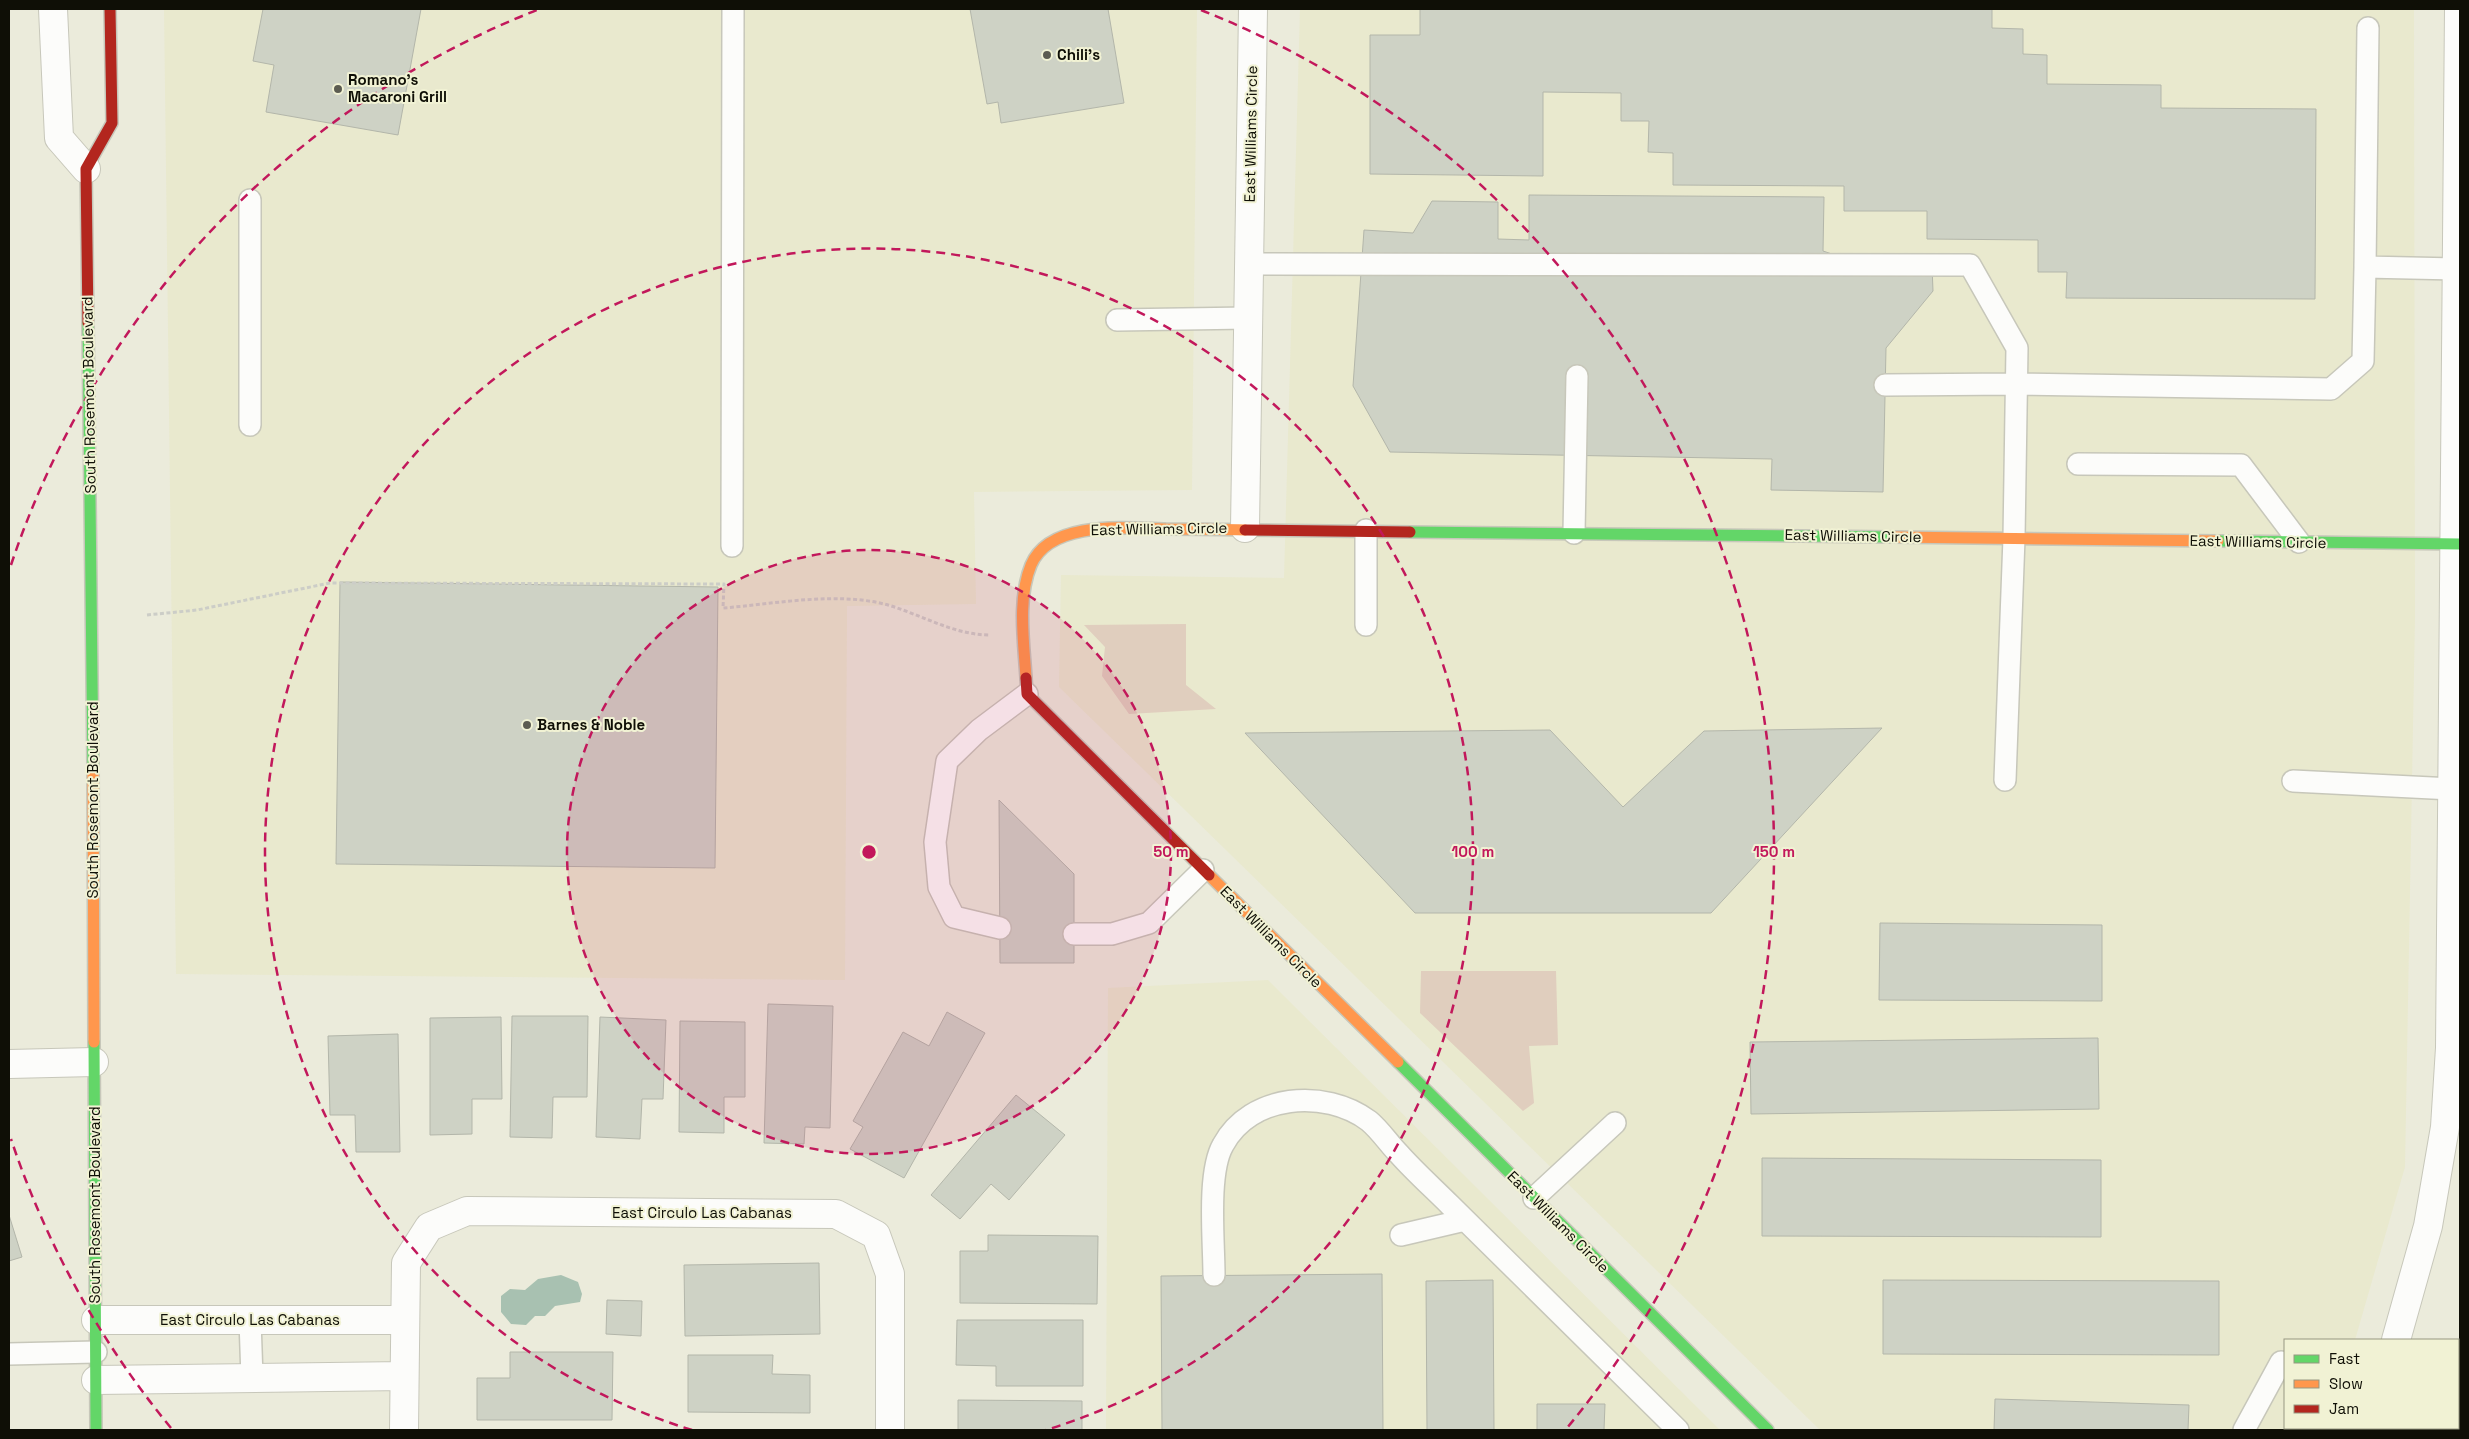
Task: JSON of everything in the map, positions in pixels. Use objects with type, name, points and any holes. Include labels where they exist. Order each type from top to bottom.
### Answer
[{"type":"street","points":[[53,9],[59,138],[86,169]]},
{"type":"street","name":"South Rosemont Boulevard","points":[[96,1430],[86,169],[112,123],[110,9]]},
{"type":"street","name":"East Williams Circle","points":[[1245,528],[1253,9]]},
{"type":"street","points":[[2396,1339],[2428,1226],[2445,1127],[2450,1048],[2452,789],[2457,544],[2456,269],[2459,9]]},
{"type":"street","name":"East Williams Circle","points":[[1768,1430],[1027,694],[1025,585],[1037,554],[1062,537],[1083,530],[1108,528],[1245,528],[2457,544]]},
{"type":"street","points":[[9,1064],[94,1062]]},
{"type":"street","name":"East Circulo Las Cabanas","points":[[404,1430],[406,1263],[429,1226],[467,1211],[836,1214],[876,1235],[890,1274],[890,1430]]},
{"type":"street","name":"East Circulo Las Cabanas","points":[[96,1320],[404,1320]]},
{"type":"street","points":[[96,1380],[404,1376]]},
{"type":"lane","points":[[732,546],[733,9]]},
{"type":"lane","points":[[1885,385],[2016,384],[2331,389],[2363,361],[2368,28]]},
{"type":"lane","points":[[250,200],[250,425]]},
{"type":"lane","points":[[1249,264],[1970,265],[2016,348],[2014,538],[2005,780]]},
{"type":"lane","points":[[2365,267],[2456,269]]},
{"type":"lane","points":[[1117,320],[1248,318]]},
{"type":"lane","points":[[1574,533],[1577,376]]},
{"type":"lane","points":[[2078,464],[2241,466],[2299,542]]},
{"type":"lane","points":[[1366,530],[1366,625]]},
{"type":"lane","points":[[1000,928],[954,917],[939,887],[936,842],[940,793],[947,761],[979,730],[1027,694]]},
{"type":"lane","points":[[2293,781],[2452,789]]},
{"type":"lane","points":[[1074,934],[1112,934],[1149,923],[1204,870]]},
{"type":"lane","points":[[1214,1275],[1214,1172],[1223,1145],[1239,1124],[1262,1109],[1288,1101],[1314,1100],[1339,1106],[1368,1121],[1413,1169],[1678,1430]]},
{"type":"lane","points":[[1534,1198],[1615,1123]]},
{"type":"lane","points":[[1401,1235],[1465,1220]]},
{"type":"lane","points":[[250,1320],[252,1378]]},
{"type":"lane","points":[[9,1354],[96,1352]]},
{"type":"lane","points":[[2244,1430],[2281,1362],[2284,1364]]},
{"type":"path","points":[[147,615],[198,610],[330,583],[724,584],[723,608],[840,598],[886,605],[972,636],[1025,636]]},
{"type":"shaded area","points":[[164,9],[1197,9],[1192,490],[974,492],[976,604],[847,606],[845,980],[176,974]]},
{"type":"shaded area","points":[[1300,9],[2414,9],[2415,617],[2405,1167],[2355,1339],[2284,1339],[2284,1429],[2322,1429],[1820,1430],[1059,687],[1061,575],[1284,578]]},
{"type":"shaded area","points":[[1186,624],[1186,685],[1216,709],[1129,714],[1102,676],[1105,647],[1084,625]]},
{"type":"shaded area","points":[[1421,971],[1556,971],[1558,1045],[1529,1046],[1534,1103],[1523,1111],[1420,1013]]},
{"type":"shaded area","points":[[1268,980],[1720,1430],[1106,1430],[1108,988]]},
{"type":"shaded area","points":[[561,1275],[578,1282],[582,1294],[580,1302],[555,1306],[545,1316],[535,1316],[526,1325],[511,1324],[501,1312],[501,1296],[510,1289],[525,1290],[538,1279]]},
{"type":"building","name":"Romano's Macaroni Grill","points":[[263,9],[421,9],[398,135],[266,112],[274,65],[253,61]]},
{"type":"building","name":"Chili's","points":[[970,9],[1108,9],[1124,103],[1001,123],[998,102],[987,104]]},
{"type":"building","points":[[1420,9],[1992,9],[1992,28],[2023,29],[2023,54],[2047,55],[2047,84],[2161,85],[2161,108],[2316,109],[2315,299],[2066,298],[2067,272],[2038,272],[2038,240],[1927,239],[1927,211],[1844,211],[1844,186],[1673,185],[1673,153],[1648,152],[1649,121],[1621,121],[1621,93],[1543,92],[1543,176],[1370,174],[1370,35],[1420,35]]},
{"type":"building","points":[[1529,195],[1824,197],[1823,251],[1850,260],[1932,266],[1933,291],[1886,348],[1883,492],[1771,490],[1772,459],[1390,452],[1353,386],[1364,230],[1413,233],[1432,201],[1498,202],[1498,239],[1529,240]]},
{"type":"building","name":"Barnes & Noble","points":[[340,582],[718,587],[715,868],[336,864]]},
{"type":"building","points":[[1882,728],[1711,913],[1415,913],[1245,733],[1550,730],[1623,807],[1704,731]]},
{"type":"building","points":[[999,800],[1074,874],[1074,963],[1000,963]]},
{"type":"building","points":[[1880,923],[2102,925],[2102,1001],[1879,1000]]},
{"type":"building","points":[[768,1004],[833,1006],[830,1128],[805,1127],[804,1144],[764,1143]]},
{"type":"building","points":[[947,1012],[985,1033],[904,1178],[850,1149],[863,1127],[853,1121],[903,1032],[929,1046]]},
{"type":"building","points":[[512,1016],[588,1016],[587,1097],[553,1097],[552,1138],[510,1137]]},
{"type":"building","points":[[501,1017],[502,1099],[472,1099],[472,1134],[430,1135],[430,1018]]},
{"type":"building","points":[[600,1017],[666,1020],[663,1099],[642,1099],[640,1139],[596,1137]]},
{"type":"building","points":[[680,1021],[745,1022],[745,1097],[724,1097],[724,1133],[679,1132]]},
{"type":"building","points":[[398,1034],[400,1152],[356,1152],[355,1115],[330,1115],[328,1036]]},
{"type":"building","points":[[2098,1038],[2099,1109],[1751,1114],[1750,1042]]},
{"type":"building","points":[[1016,1095],[1065,1135],[1009,1200],[991,1184],[960,1219],[931,1195]]},
{"type":"building","points":[[1762,1158],[2101,1160],[2101,1237],[1762,1236]]},
{"type":"building","points":[[9,1215],[22,1257],[9,1261]]},
{"type":"building","points":[[988,1235],[1098,1236],[1097,1304],[960,1303],[960,1251],[988,1251]]},
{"type":"building","points":[[819,1263],[820,1334],[685,1336],[684,1265]]},
{"type":"building","points":[[1382,1274],[1383,1430],[1162,1430],[1161,1276]]},
{"type":"building","points":[[1493,1280],[1494,1430],[1427,1430],[1426,1281]]},
{"type":"building","points":[[1883,1280],[2219,1281],[2219,1355],[1883,1354]]},
{"type":"building","points":[[607,1300],[642,1301],[641,1336],[606,1334]]},
{"type":"building","points":[[957,1320],[1083,1320],[1083,1386],[996,1386],[996,1366],[956,1365]]},
{"type":"building","points":[[510,1352],[613,1352],[612,1420],[477,1420],[477,1378],[510,1378]]},
{"type":"building","points":[[688,1355],[773,1355],[772,1374],[810,1375],[810,1413],[688,1412]]},
{"type":"building","points":[[1995,1399],[2189,1405],[2188,1430],[1994,1430]]},
{"type":"building","points":[[958,1400],[1082,1401],[1082,1430],[958,1430]]},
{"type":"building","points":[[1537,1404],[1605,1404],[1604,1430],[1537,1430]]},
{"type":"traffic: fast","points":[[88,323],[93,766]]},
{"type":"traffic: fast","points":[[1410,532],[1894,537]]},
{"type":"traffic: fast","points":[[2218,541],[2460,544]]},
{"type":"traffic: fast","points":[[94,1042],[96,1430]]},
{"type":"traffic: fast","points":[[1398,1062],[1768,1430]]},
{"type":"traffic: slow","points":[[1026,678],[1023,636],[1024,592],[1031,565],[1041,550],[1054,540],[1072,534],[1111,528],[1245,530]]},
{"type":"traffic: slow","points":[[1894,537],[2218,541]]},
{"type":"traffic: slow","points":[[93,766],[94,1042]]},
{"type":"traffic: slow","points":[[1209,875],[1398,1062]]},
{"type":"traffic: jam","points":[[88,323],[86,169],[112,123],[110,9]]},
{"type":"traffic: jam","points":[[1245,530],[1410,532]]},
{"type":"traffic: jam","points":[[1026,678],[1027,694],[1209,875]]},
{"type":"place","name":"Chili's","points":[[1047,55]]},
{"type":"place","name":"Romano's Macaroni Grill","points":[[338,89]]},
{"type":"place","name":"Barnes & Noble","points":[[527,725]]}]
